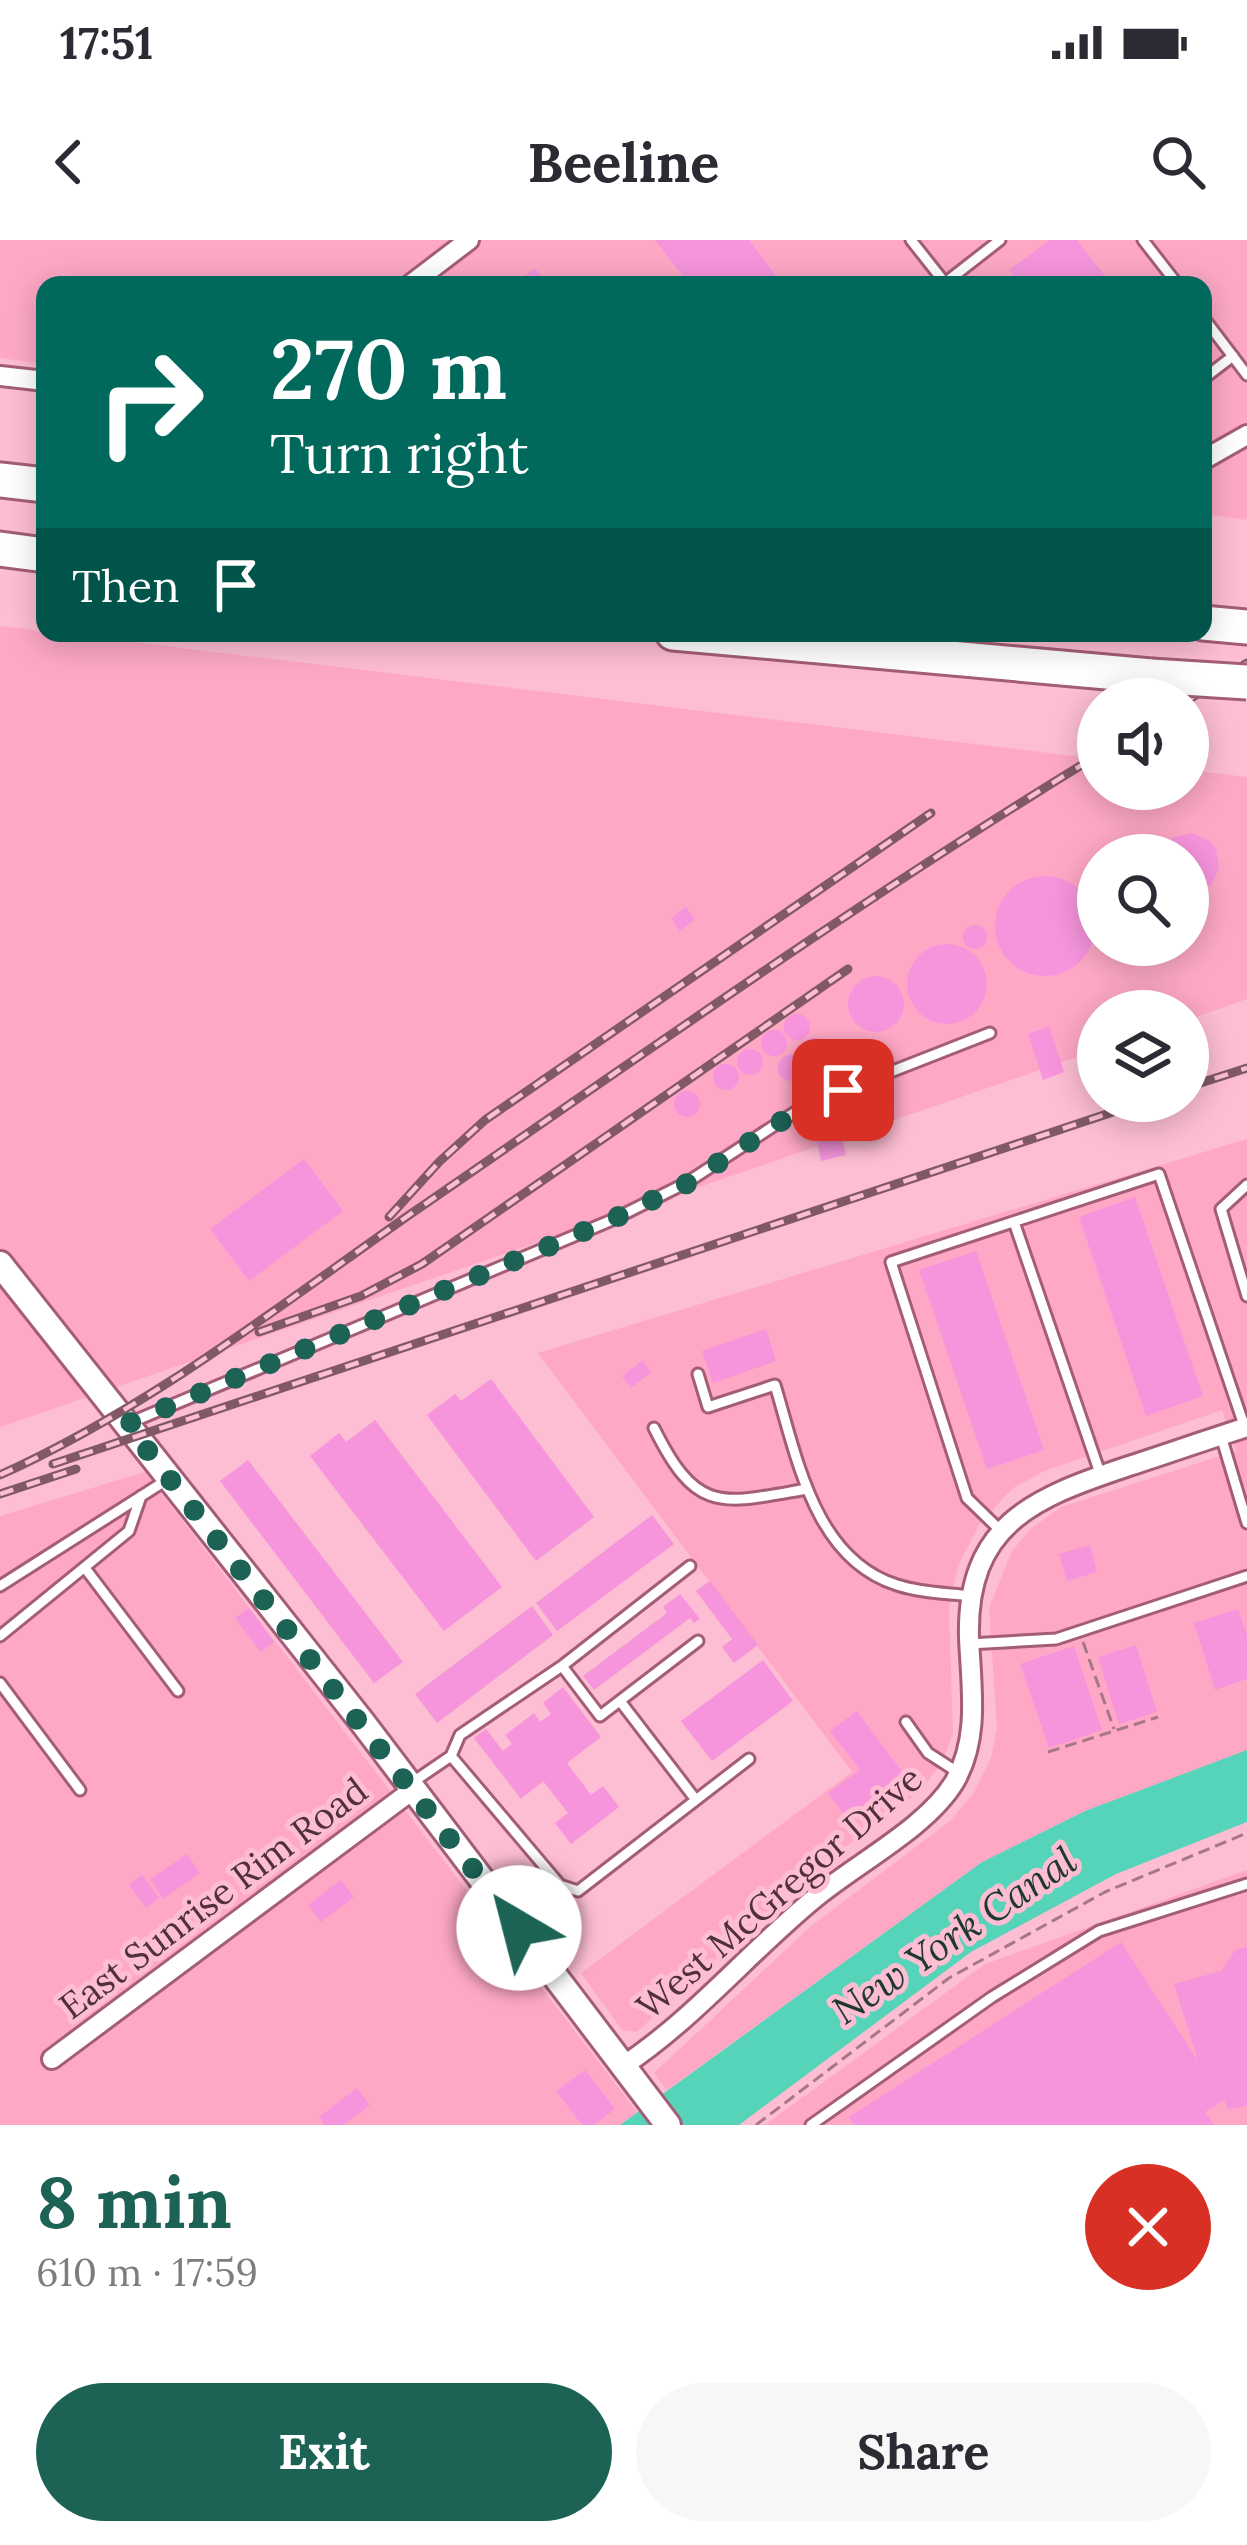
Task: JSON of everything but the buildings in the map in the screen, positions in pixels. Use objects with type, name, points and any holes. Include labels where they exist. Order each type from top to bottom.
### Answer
[{"type":"highway","points":[[0,480],[36,484]]},
{"type":"highway","points":[[0,549],[36,554]]},
{"type":"highway","points":[[773,642],[1247,682]]},
{"type":"street","points":[[429,276],[469,240]]},
{"type":"street","points":[[0,376],[36,380]]},
{"type":"street","points":[[1212,455],[1247,435]]},
{"type":"street","points":[[0,1264],[412,1786],[668,2125]]},
{"type":"street","name":"West McGregor Drive","points":[[623,2066],[657,2043],[812,1900],[939,1802],[959,1773],[970,1743],[971,1596],[983,1560],[1002,1532],[1045,1496],[1246,1427]]},
{"type":"street","name":"East Sunrise Rim Road","points":[[52,2059],[412,1786]]},
{"type":"lane","points":[[911,240],[940,276]]},
{"type":"lane","points":[[956,276],[1000,240]]},
{"type":"lane","points":[[1143,240],[1171,276]]},
{"type":"lane","points":[[1212,329],[1247,375]]},
{"type":"lane","points":[[1212,372],[1233,356]]},
{"type":"lane","points":[[127,1424],[611,1220],[686,1184],[806,1105],[991,1034]]},
{"type":"lane","points":[[1002,1532],[967,1498],[891,1262],[1159,1174],[1246,1427]]},
{"type":"lane","points":[[1247,1185],[1221,1209],[1247,1296]]},
{"type":"lane","points":[[1014,1222],[1101,1475]]},
{"type":"lane","points":[[698,1374],[708,1407],[776,1385],[807,1489],[828,1533],[849,1556],[892,1584],[971,1596]]},
{"type":"lane","points":[[654,1427],[688,1484],[720,1498],[754,1501],[807,1489]]},
{"type":"lane","points":[[1221,1436],[1247,1522]]},
{"type":"lane","points":[[0,1586],[170,1478]]},
{"type":"lane","points":[[0,1636],[129,1531],[141,1496]]},
{"type":"lane","points":[[412,1786],[451,1756],[460,1735],[562,1666],[690,1566]]},
{"type":"lane","points":[[85,1568],[178,1691]]},
{"type":"lane","points":[[970,1645],[1056,1639],[1247,1576]]},
{"type":"lane","points":[[562,1666],[600,1716],[698,1641]]},
{"type":"lane","points":[[0,1683],[80,1790]]},
{"type":"lane","points":[[620,1701],[696,1800]]},
{"type":"lane","points":[[905,1721],[928,1753],[959,1773]]},
{"type":"lane","points":[[451,1756],[568,1890],[578,1891],[749,1760]]},
{"type":"lane","points":[[811,2125],[992,1997],[1099,1931],[1247,1884]]},
{"type":"path","points":[[1083,1640],[1115,1731]]},
{"type":"path","points":[[1048,1752],[1158,1717]]},
{"type":"path","points":[[756,2125],[982,1958],[1105,1892],[1247,1833]]},
{"type":"shaded area","points":[[0,240],[1247,240],[1247,520],[1212,515],[1212,276],[36,276],[36,363],[0,358]]},
{"type":"shaded area","points":[[0,626],[36,630],[36,642],[132,642],[1077,756],[1077,810],[1209,810],[1209,772],[1247,777],[1247,999],[1209,1013],[1209,990],[1077,990],[1077,1057],[0,1427]]},
{"type":"shaded area","points":[[1247,1139],[1247,1750],[1085,1811],[982,1862],[667,2090],[654,2073],[810,1927],[950,1821],[974,1793],[991,1758],[997,1727],[989,1608],[1011,1553],[1029,1530],[1061,1507],[1236,1451],[1222,1410],[1044,1471],[1013,1488],[980,1523],[958,1566],[949,1610],[953,1733],[942,1763],[919,1792],[804,1878],[637,2032],[622,2030],[581,1973],[852,1772],[538,1353]]},
{"type":"shaded area","points":[[145,1472],[637,2112],[620,2125],[0,2125],[0,1516]]},
{"type":"shaded area","points":[[1247,1870],[1247,2125],[765,2125],[985,1964]]},
{"type":"water","name":"New York Canal","points":[[1247,1750],[1247,1822],[1116,1874],[971,1952],[739,2125],[620,2125],[982,1862],[1085,1811]]},
{"type":"railway","points":[[1209,687],[1247,663]]},
{"type":"railway","points":[[0,1475],[109,1419],[212,1354],[752,979],[1077,768]]},
{"type":"railway","points":[[389,1217],[485,1120],[931,813]]},
{"type":"railway","points":[[259,1332],[361,1296],[422,1264],[848,969]]},
{"type":"railway","points":[[1209,1080],[1247,1068]]},
{"type":"railway","points":[[53,1464],[1083,1122]]},
{"type":"railway","points":[[0,1494],[76,1469]]},
{"type":"route","points":[[519,1928],[127,1424],[611,1220],[686,1184],[806,1105],[843,1090]]}]
